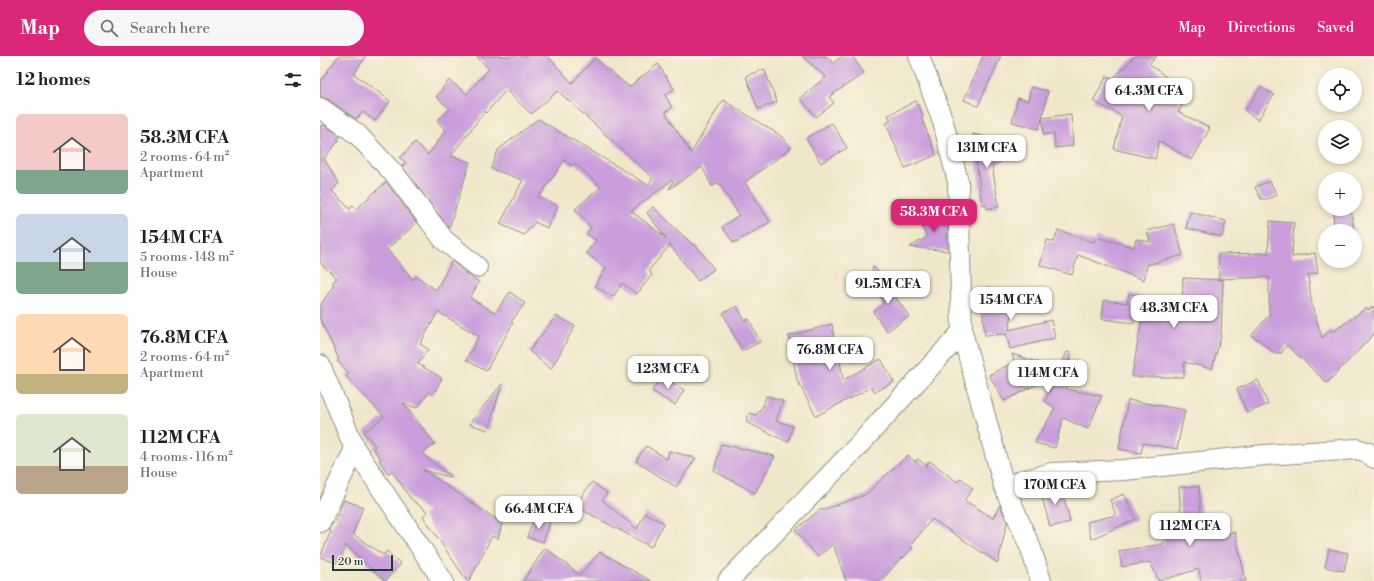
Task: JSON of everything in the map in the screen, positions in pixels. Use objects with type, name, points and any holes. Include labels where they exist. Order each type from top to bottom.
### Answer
[{"type":"street","points":[[919,56],[943,122],[958,182],[962,332],[1004,486],[1032,549],[1041,581]]},
{"type":"street","points":[[320,108],[357,134],[397,177],[444,240],[478,267]]},
{"type":"street","points":[[728,581],[856,448],[962,332]]},
{"type":"street","points":[[320,365],[355,449],[443,581]]},
{"type":"street","points":[[320,522],[355,449]]},
{"type":"street","points":[[1004,486],[1052,473],[1124,470],[1264,455],[1357,449],[1367,452],[1374,458]]},
{"type":"building","points":[[338,56],[366,56],[354,74],[390,101],[375,121],[363,112],[356,119],[327,99],[320,97],[320,82]]},
{"type":"building","points":[[476,56],[548,56],[572,83],[595,58],[629,87],[658,64],[674,89],[665,95],[672,108],[665,112],[691,153],[723,100],[781,136],[791,148],[745,182],[770,222],[734,243],[722,227],[739,215],[719,183],[712,186],[702,167],[669,189],[673,182],[672,180],[631,211],[666,238],[647,213],[653,207],[693,245],[695,244],[714,269],[698,281],[670,245],[649,270],[652,275],[637,294],[622,283],[613,297],[595,286],[606,268],[586,253],[596,240],[587,234],[591,228],[575,209],[601,187],[575,163],[572,166],[565,160],[539,197],[558,206],[547,228],[535,222],[524,235],[500,224],[523,180],[491,169],[498,150],[538,119],[648,185],[653,178],[558,91],[531,114],[506,90],[486,113],[485,111],[451,156],[470,162],[449,228],[402,166],[406,163],[400,158],[415,142],[428,155],[446,130],[437,121],[450,109],[436,97],[449,80],[467,94],[489,69]]},
{"type":"building","points":[[802,56],[826,56],[833,63],[843,56],[852,56],[864,73],[829,97],[834,103],[816,117],[800,98],[826,77]]},
{"type":"building","points":[[983,56],[1001,56],[978,106],[964,100]]},
{"type":"building","points":[[1135,56],[1157,56],[1149,64],[1170,80],[1161,91],[1183,104],[1178,112],[1210,128],[1192,160],[1159,141],[1155,159],[1114,149],[1122,116],[1093,101],[1107,76],[1112,79]]},
{"type":"building","points":[[764,69],[777,102],[758,109],[746,76]]},
{"type":"building","points":[[1031,87],[1048,91],[1039,129],[1012,122],[1018,98],[1028,101]]},
{"type":"building","points":[[1261,87],[1274,95],[1258,120],[1245,111]]},
{"type":"building","points":[[916,101],[923,116],[921,117],[936,155],[905,168],[886,123],[891,121],[888,115]]},
{"type":"building","points":[[1071,114],[1073,146],[1055,148],[1054,133],[1044,135],[1042,118]]},
{"type":"building","points":[[832,123],[847,148],[821,163],[806,138]]},
{"type":"building","points":[[320,125],[323,127],[324,125],[340,136],[337,139],[339,140],[324,159],[339,183],[332,191],[350,209],[353,205],[356,209],[386,182],[417,223],[387,249],[413,280],[416,276],[436,290],[452,261],[466,274],[479,282],[470,298],[495,313],[510,292],[525,303],[511,322],[513,323],[486,371],[466,360],[479,336],[438,312],[420,344],[428,349],[418,364],[442,378],[433,395],[429,392],[417,408],[403,403],[435,444],[422,454],[453,478],[423,470],[502,523],[498,539],[492,536],[469,581],[467,581],[423,516],[428,512],[411,499],[392,471],[388,474],[379,460],[381,459],[373,448],[375,446],[364,432],[384,417],[346,376],[349,373],[337,361],[339,359],[320,319],[320,306],[334,285],[332,283],[337,278],[320,263]]},
{"type":"building","points":[[973,134],[994,139],[1000,163],[992,165],[999,207],[987,209],[986,204],[982,205]]},
{"type":"building","points":[[1270,181],[1277,195],[1267,199],[1261,199],[1255,187]]},
{"type":"building","points":[[1190,212],[1226,221],[1222,237],[1186,228]]},
{"type":"building","points":[[923,213],[947,215],[948,251],[910,247],[927,237],[922,226]]},
{"type":"building","points":[[1334,216],[1352,216],[1353,224],[1333,224]]},
{"type":"building","points":[[1270,221],[1294,223],[1292,257],[1315,253],[1318,273],[1308,275],[1312,306],[1322,338],[1331,330],[1333,332],[1366,308],[1368,310],[1374,306],[1374,334],[1327,383],[1287,345],[1281,353],[1275,353],[1252,335],[1269,315],[1269,277],[1219,279],[1218,254],[1268,253]]},
{"type":"building","points":[[1174,224],[1183,255],[1147,265],[1144,280],[1078,255],[1072,275],[1040,265],[1047,240],[1054,242],[1058,230],[1094,242],[1095,237],[1134,247],[1136,239],[1150,242],[1147,231]]},
{"type":"building","points":[[874,267],[909,316],[887,331],[873,312],[883,305],[872,268]]},
{"type":"building","points":[[1183,278],[1223,280],[1221,336],[1212,369],[1184,362],[1184,377],[1132,377],[1142,316],[1137,315],[1134,323],[1102,319],[1104,300],[1127,303],[1129,293],[1182,308]]},
{"type":"building","points":[[986,287],[1016,294],[1009,330],[1051,320],[1055,338],[1010,349],[1006,334],[985,335],[982,307]]},
{"type":"building","points":[[737,306],[745,321],[749,319],[760,342],[742,351],[723,313]]},
{"type":"building","points":[[556,316],[575,326],[551,369],[529,351]]},
{"type":"building","points":[[832,324],[837,361],[840,361],[843,380],[881,359],[894,382],[875,392],[872,387],[816,416],[797,380],[789,336]]},
{"type":"building","points":[[1067,352],[1070,353],[1066,389],[1102,396],[1088,429],[1063,418],[1055,448],[1035,443],[1055,408],[1045,401],[1057,374],[1004,401],[989,375],[1014,362],[1012,354],[1059,369]]},
{"type":"building","points":[[661,376],[684,390],[675,405],[652,391]]},
{"type":"building","points":[[1258,380],[1268,404],[1247,413],[1237,389]]},
{"type":"building","points":[[502,384],[488,430],[469,424]]},
{"type":"building","points":[[766,396],[783,401],[776,421],[793,426],[788,442],[746,422],[749,413],[756,415],[763,406]]},
{"type":"building","points":[[1128,400],[1185,410],[1177,449],[1143,443],[1141,453],[1119,449]]},
{"type":"building","points":[[721,444],[775,456],[755,493],[714,471]]},
{"type":"building","points":[[646,446],[667,459],[669,451],[696,458],[676,487],[636,461]]},
{"type":"building","points":[[908,455],[915,462],[918,459],[926,466],[930,461],[957,482],[961,478],[973,489],[964,500],[993,518],[1000,505],[1007,522],[998,563],[932,519],[910,546],[913,548],[902,559],[901,558],[881,581],[846,581],[833,544],[818,557],[795,530],[821,509],[822,510],[865,495]]},
{"type":"building","points":[[592,482],[607,493],[602,500],[637,529],[645,513],[664,523],[651,547],[575,506]]},
{"type":"building","points":[[1060,484],[1070,522],[1050,527],[1040,489]]},
{"type":"building","points":[[1199,486],[1202,538],[1235,532],[1246,581],[1201,581],[1199,569],[1159,581],[1150,562],[1122,567],[1119,551],[1164,544],[1162,521],[1181,519],[1179,487]]},
{"type":"building","points":[[1124,494],[1136,519],[1091,539],[1087,522],[1116,515],[1110,500]]},
{"type":"building","points":[[344,500],[363,507],[353,534],[383,555],[387,551],[401,564],[385,581],[346,545],[339,564],[320,557],[331,531],[329,529],[335,521]]},
{"type":"building","points":[[535,517],[550,522],[543,542],[527,537]]},
{"type":"building","points":[[545,548],[580,575],[600,552],[651,581],[523,581]]},
{"type":"building","points":[[1329,549],[1348,553],[1344,571],[1325,567]]}]
